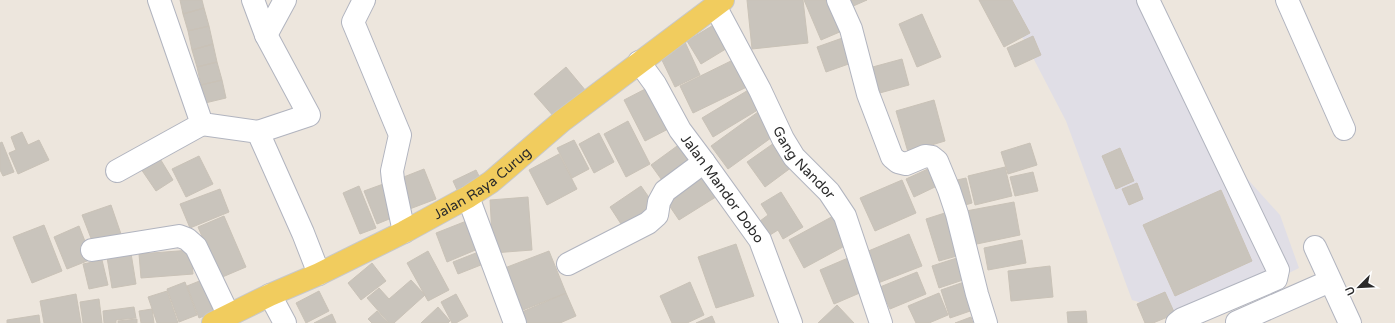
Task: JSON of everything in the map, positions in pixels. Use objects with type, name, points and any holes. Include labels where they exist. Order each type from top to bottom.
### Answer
[{"type":"main road","name":"Jalan Raya Curug","points":[[221,319],[270,295],[319,274],[404,232],[468,197],[491,182],[562,121],[638,62],[719,3]]},
{"type":"street","points":[[159,0],[202,124]]},
{"type":"street","points":[[117,171],[202,124],[258,132],[308,115],[266,35],[253,0]]},
{"type":"street","points":[[266,35],[285,0]]},
{"type":"street","points":[[364,0],[353,22],[400,135],[392,171],[404,232]]},
{"type":"street","points":[[838,0],[852,29],[868,94],[892,157],[898,162],[906,164],[925,156],[932,157],[936,161],[949,190],[957,214],[977,294],[986,323]]},
{"type":"street","points":[[1148,0],[1278,270],[1276,279],[1182,319],[1177,323]]},
{"type":"street","points":[[1287,0],[1344,129]]},
{"type":"street","name":"Gang Nandor","points":[[719,3],[782,139],[794,157],[829,192],[844,216],[881,323]]},
{"type":"street","name":"Jalan Mandor Dobo","points":[[638,62],[655,84],[680,130],[760,240],[791,323]]},
{"type":"street","points":[[258,132],[319,274]]},
{"type":"street","points":[[568,264],[648,223],[657,215],[658,202],[665,191],[704,162]]},
{"type":"street","points":[[468,197],[515,323]]},
{"type":"street","points":[[92,250],[179,236],[188,239],[196,247],[221,319]]},
{"type":"street","points":[[1315,246],[1350,323]]},
{"type":"street","points":[[1238,323],[1237,322],[1330,281]]},
{"type":"street","points":[[270,295],[285,323]]},
{"type":"shaded area","points":[[1003,0],[1148,0],[1196,122],[1280,215],[1299,268],[1196,319],[1132,300],[1066,121]]},
{"type":"building","points":[[180,0],[202,0],[204,8],[183,14]]},
{"type":"building","points":[[747,0],[803,0],[808,43],[752,49]]},
{"type":"building","points":[[804,0],[836,0],[849,28],[821,40]]},
{"type":"building","points":[[848,0],[867,0],[851,7]]},
{"type":"building","points":[[979,0],[1012,0],[1030,33],[1004,47]]},
{"type":"building","points":[[204,8],[209,26],[188,31],[183,14]]},
{"type":"building","points":[[922,14],[941,57],[917,67],[899,24]]},
{"type":"building","points":[[720,21],[734,44],[701,64],[687,41]]},
{"type":"building","points":[[209,26],[213,44],[192,50],[188,31]]},
{"type":"building","points":[[848,36],[857,61],[826,72],[817,47]]},
{"type":"building","points":[[1033,36],[1041,55],[1015,67],[1007,48]]},
{"type":"building","points":[[685,42],[700,75],[675,87],[659,54]]},
{"type":"building","points":[[213,44],[217,62],[197,67],[192,50]]},
{"type":"building","points":[[737,58],[751,85],[693,113],[680,86]]},
{"type":"building","points":[[902,59],[909,85],[876,94],[869,68]]},
{"type":"building","points":[[217,62],[222,80],[201,85],[197,67]]},
{"type":"building","points":[[566,67],[586,91],[555,118],[534,94]]},
{"type":"building","points":[[222,80],[226,98],[205,103],[201,85]]},
{"type":"building","points":[[653,85],[674,126],[645,141],[624,100]]},
{"type":"building","points":[[750,89],[761,108],[713,137],[702,118]]},
{"type":"building","points":[[934,100],[945,141],[908,152],[896,111]]},
{"type":"building","points":[[758,112],[775,135],[728,169],[711,146]]},
{"type":"building","points":[[628,121],[650,164],[626,177],[604,134]]},
{"type":"building","points":[[22,132],[28,145],[39,140],[49,160],[18,174],[9,153],[16,150],[11,137]]},
{"type":"building","points":[[599,133],[614,162],[594,173],[579,144]]},
{"type":"building","points":[[574,140],[589,169],[572,178],[557,148]]},
{"type":"building","points":[[684,141],[697,158],[664,183],[651,165]]},
{"type":"building","points":[[2,142],[14,172],[3,176],[0,170],[0,143]]},
{"type":"building","points":[[774,143],[792,167],[765,187],[747,162]]},
{"type":"building","points":[[1030,143],[1037,165],[1008,174],[1001,152]]},
{"type":"building","points":[[1120,148],[1134,181],[1116,189],[1102,156]]},
{"type":"building","points":[[559,154],[577,189],[547,205],[529,170]]},
{"type":"building","points":[[199,156],[213,184],[186,197],[172,169]]},
{"type":"building","points":[[159,157],[173,180],[156,191],[141,169]]},
{"type":"building","points":[[1005,167],[1012,196],[975,205],[968,176]]},
{"type":"building","points":[[930,168],[937,186],[914,197],[906,179]]},
{"type":"building","points":[[424,169],[436,199],[407,210],[396,180]]},
{"type":"building","points":[[702,169],[719,195],[679,220],[662,195]]},
{"type":"building","points":[[476,170],[482,182],[459,194],[453,181]]},
{"type":"building","points":[[1033,172],[1038,191],[1015,196],[1010,177]]},
{"type":"building","points":[[966,178],[972,203],[955,208],[948,182]]},
{"type":"building","points":[[902,180],[916,213],[875,231],[860,198]]},
{"type":"building","points":[[386,183],[399,215],[377,224],[364,191]]},
{"type":"building","points":[[1137,183],[1143,199],[1129,205],[1122,189]]},
{"type":"building","points":[[359,186],[376,228],[360,234],[343,193]]},
{"type":"building","points":[[641,186],[655,206],[623,227],[610,207]]},
{"type":"building","points":[[220,189],[229,212],[190,228],[180,204]]},
{"type":"building","points":[[1221,190],[1252,261],[1175,296],[1143,225]]},
{"type":"building","points":[[781,192],[803,227],[783,239],[778,230],[770,235],[760,221],[768,215],[761,204]]},
{"type":"building","points":[[528,197],[532,250],[493,253],[490,200]]},
{"type":"building","points":[[1014,202],[1020,235],[972,245],[966,211]]},
{"type":"building","points":[[111,205],[122,237],[94,246],[82,215]]},
{"type":"building","points":[[951,211],[964,254],[939,261],[926,219]]},
{"type":"building","points":[[837,214],[852,242],[804,268],[789,240]]},
{"type":"building","points":[[224,216],[246,267],[220,278],[198,227]]},
{"type":"building","points":[[474,218],[485,246],[447,262],[436,233]]},
{"type":"building","points":[[44,225],[62,271],[32,283],[13,237]]},
{"type":"building","points":[[79,226],[92,259],[67,269],[54,237]]},
{"type":"building","points":[[909,234],[922,266],[878,283],[866,252]]},
{"type":"building","points":[[1022,240],[1026,263],[988,270],[984,248]]},
{"type":"building","points":[[736,244],[754,296],[716,308],[698,257]]},
{"type":"building","points":[[130,247],[136,284],[112,288],[106,251]]},
{"type":"building","points":[[486,249],[491,261],[458,274],[453,262]]},
{"type":"building","points":[[191,250],[193,274],[141,278],[139,254]]},
{"type":"building","points":[[428,251],[449,290],[428,301],[407,263]]},
{"type":"building","points":[[549,251],[566,293],[518,312],[502,269]]},
{"type":"building","points":[[963,256],[969,278],[939,288],[932,266]]},
{"type":"building","points":[[848,258],[862,292],[834,304],[820,270]]},
{"type":"building","points":[[102,260],[108,285],[89,289],[83,264]]},
{"type":"building","points":[[372,263],[386,281],[361,300],[348,283]]},
{"type":"building","points":[[1050,266],[1053,297],[1011,301],[1008,271]]},
{"type":"building","points":[[917,272],[926,294],[890,309],[880,287]]},
{"type":"building","points":[[207,278],[219,310],[199,318],[187,286]]},
{"type":"building","points":[[411,280],[425,295],[394,323],[389,323],[367,298],[379,288],[389,299]]},
{"type":"building","points":[[967,281],[976,309],[950,318],[941,290]]},
{"type":"building","points":[[185,282],[197,315],[179,322],[167,289]]},
{"type":"building","points":[[690,282],[704,315],[687,323],[672,323],[660,296]]},
{"type":"building","points":[[167,291],[178,323],[157,323],[148,297]]},
{"type":"building","points":[[319,291],[329,311],[306,323],[296,303]]},
{"type":"building","points":[[1165,292],[1175,314],[1153,323],[1145,323],[1137,304]]},
{"type":"building","points":[[566,293],[576,316],[560,323],[519,323],[515,315]]},
{"type":"building","points":[[939,293],[948,315],[929,323],[916,323],[908,306]]},
{"type":"building","points":[[76,294],[81,323],[44,323],[40,301]]},
{"type":"building","points":[[456,294],[468,316],[456,323],[452,323],[441,302]]},
{"type":"building","points":[[99,299],[102,323],[83,323],[80,302]]},
{"type":"building","points":[[837,305],[854,323],[818,323]]},
{"type":"building","points":[[134,307],[136,318],[116,320],[116,323],[104,323],[103,311]]},
{"type":"building","points":[[438,307],[450,321],[448,323],[421,323]]},
{"type":"building","points":[[152,309],[154,323],[141,323],[139,311]]},
{"type":"building","points":[[377,311],[388,323],[372,323],[368,319]]},
{"type":"building","points":[[1086,311],[1087,323],[1068,323],[1067,312]]},
{"type":"building","points":[[332,314],[336,323],[314,323]]},
{"type":"building","points":[[39,315],[40,323],[7,323],[7,320]]},
{"type":"building","points":[[712,316],[715,323],[696,323]]},
{"type":"building","points":[[971,317],[973,323],[955,323]]},
{"type":"building","points":[[137,319],[137,323],[118,323],[118,321]]}]
